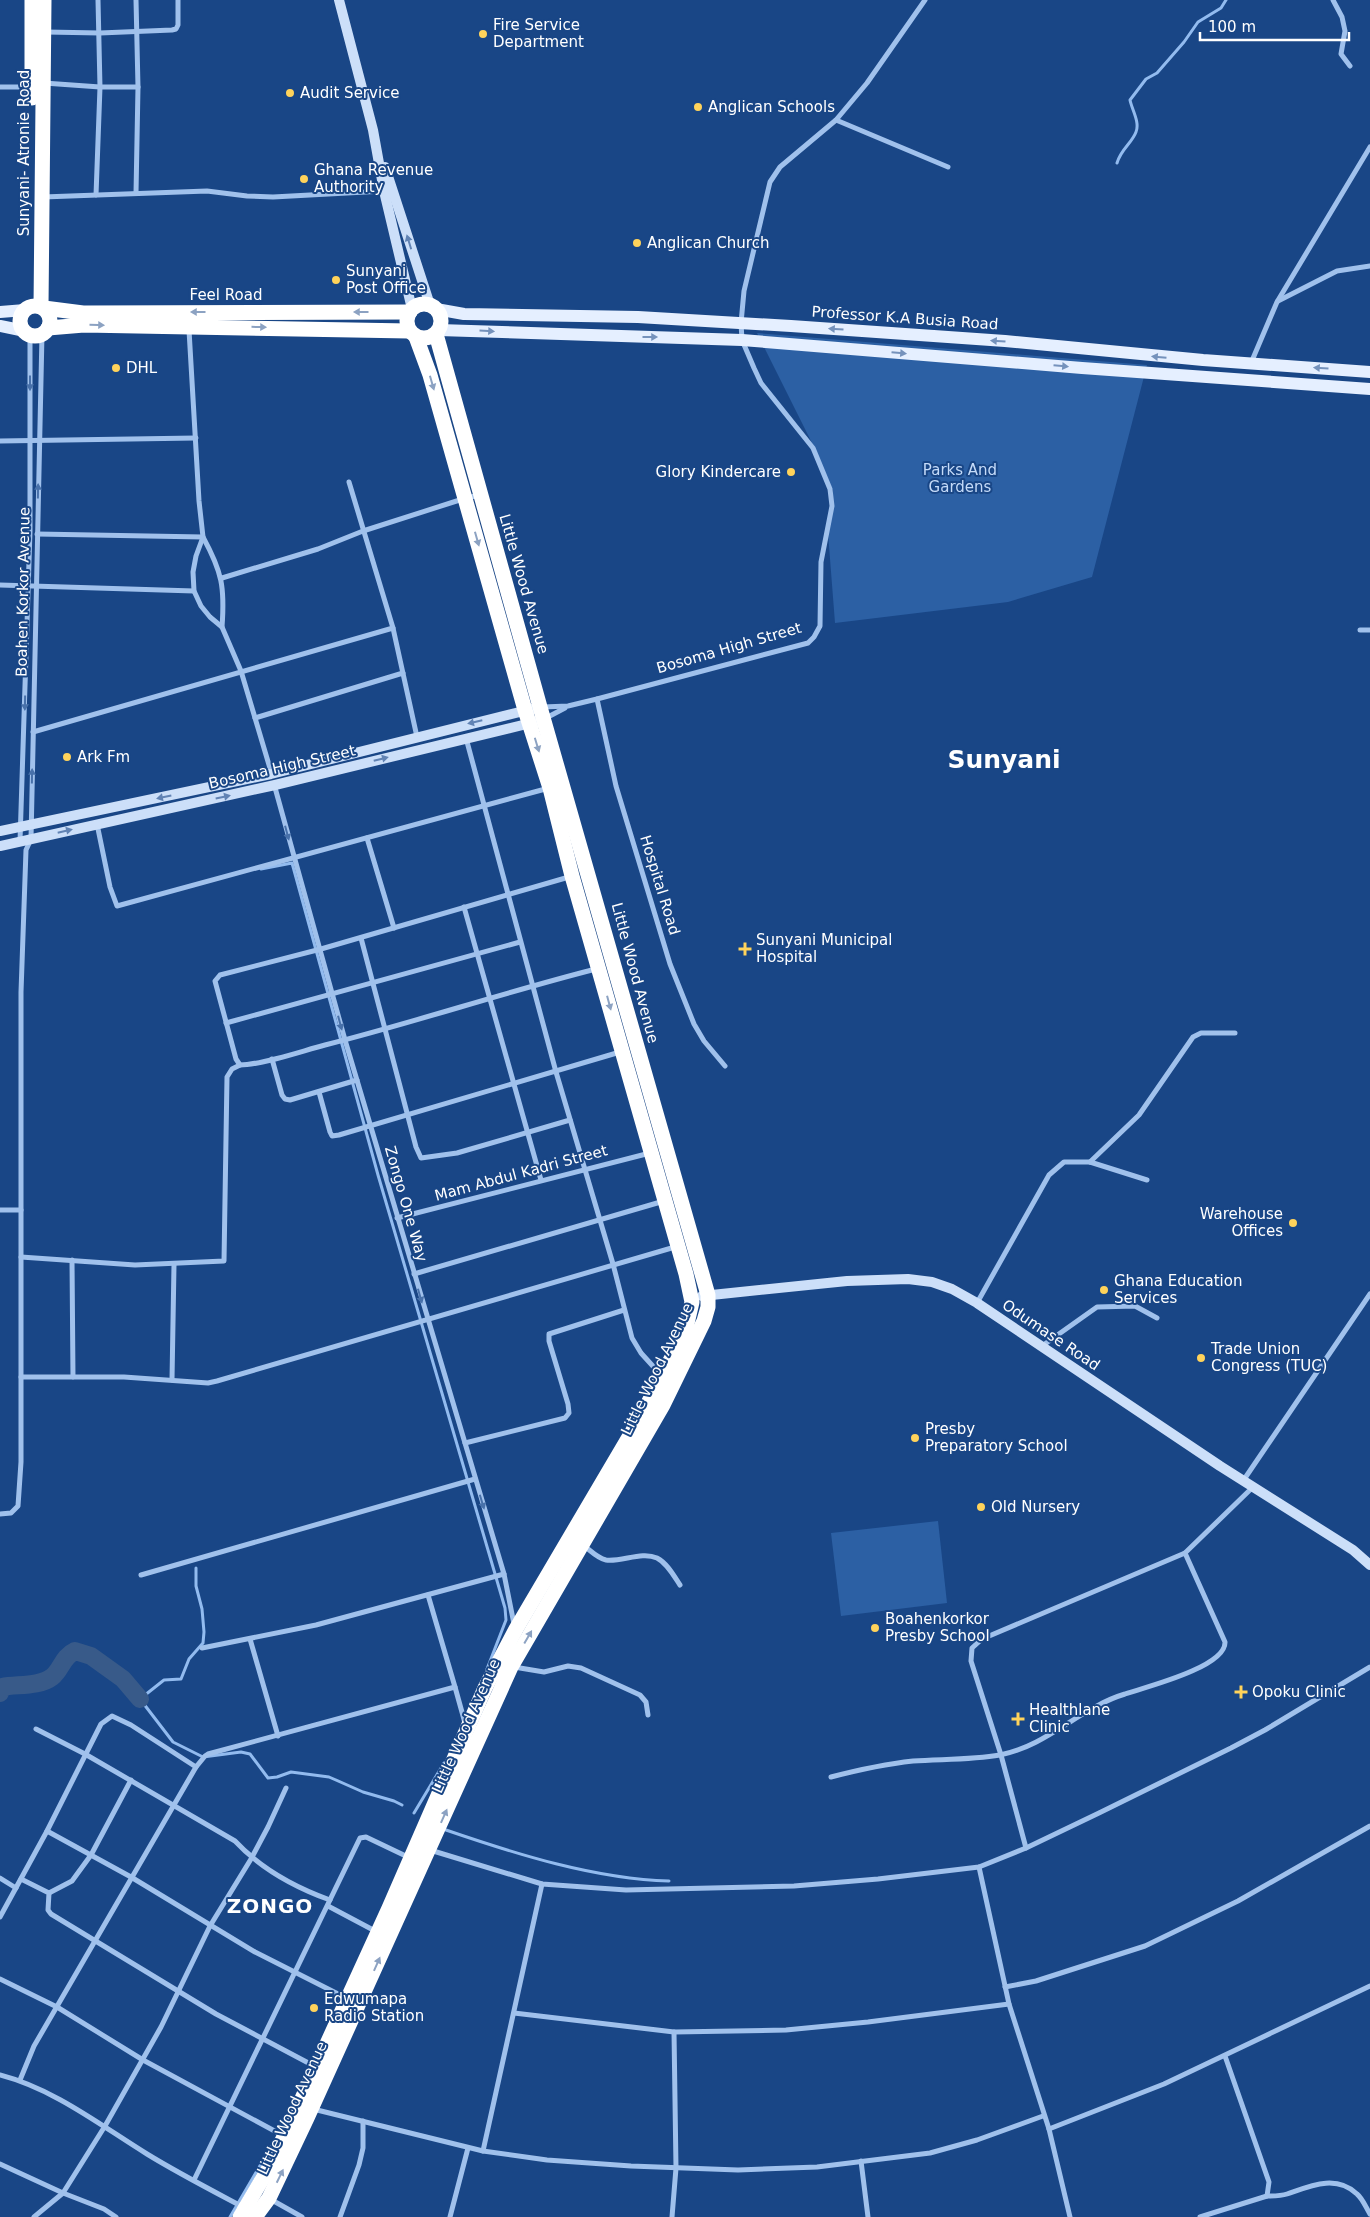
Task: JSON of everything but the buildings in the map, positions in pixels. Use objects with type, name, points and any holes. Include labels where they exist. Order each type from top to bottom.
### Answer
[{"type":"highway","points":[[32,0],[37,85],[35,308]]},
{"type":"highway","name":"Sunyani- Atronie Road","points":[[35,308],[41,197],[37,85],[43,32],[44,0]]},
{"type":"highway","points":[[36,332],[84,325],[189,326],[413,334],[426,338],[437,332],[441,322],[433,307],[421,304],[411,310],[407,321],[413,334]]},
{"type":"highway","points":[[35,308],[50,319],[36,332]]},
{"type":"highway","points":[[35,308],[21,318],[36,332]]},
{"type":"highway","name":"Feel Road","points":[[35,308],[83,312],[411,310]]},
{"type":"highway","name":"Little Wood Avenue","points":[[247,2214],[269,2198],[312,2108],[511,1666],[663,1405],[704,1322],[708,1307],[708,1295],[604,924],[535,715],[473,496],[437,332]]},
{"type":"highway","name":"Little Wood Avenue","points":[[413,334],[430,375],[473,496]]},
{"type":"highway","name":"Little Wood Avenue","points":[[247,2214],[378,1932],[485,1688],[516,1629],[642,1415],[685,1332],[691,1313],[691,1298],[678,1246],[622,1052],[600,968],[572,876],[550,788],[535,715]]},
{"type":"highway","points":[[579,897],[594,893]]},
{"type":"highway","points":[[588,928],[604,924]]},
{"type":"main road","name":"Professor K.A Busia Road","points":[[433,307],[464,314],[638,317],[741,322],[996,341],[1134,355],[1370,372]]},
{"type":"main road","points":[[0,312],[35,308]]},
{"type":"main road","points":[[0,326],[36,332]]},
{"type":"main road","points":[[437,332],[742,340],[1370,389]]},
{"type":"street","points":[[96,195],[100,87],[98,0]]},
{"type":"street","points":[[136,0],[138,87],[136,193]]},
{"type":"street","points":[[43,32],[100,33],[176,29],[178,25],[178,0]]},
{"type":"street","points":[[339,0],[373,130],[433,307]]},
{"type":"street","points":[[742,340],[741,322],[748,272],[770,182],[780,167],[836,120],[867,83],[925,0]]},
{"type":"street","points":[[1333,0],[1342,17],[1345,31],[1341,54],[1350,66]]},
{"type":"street","points":[[0,87],[37,85],[138,87]]},
{"type":"street","points":[[836,120],[948,167]]},
{"type":"street","points":[[373,130],[384,191],[411,310]]},
{"type":"street","points":[[1251,363],[1277,302],[1370,147]]},
{"type":"street","points":[[41,197],[207,191],[273,197],[384,191]]},
{"type":"street","points":[[1277,302],[1337,272],[1370,266]]},
{"type":"street","points":[[189,326],[204,536],[222,578],[224,598],[222,627]]},
{"type":"street","name":"Boahen Korkor Avenue","points":[[26,843],[33,732],[39,440],[36,332]]},
{"type":"street","name":"Boahen Korkor Avenue","points":[[0,1514],[7,1514],[18,1506],[20,1488],[21,992],[26,843],[27,586],[30,441],[36,332]]},
{"type":"street","name":"Bosoma High Street","points":[[0,846],[26,843],[97,824],[275,786],[466,737],[535,715],[808,643],[814,638],[820,626],[821,562],[832,506],[830,489],[813,448],[761,383],[742,340]]},
{"type":"street","points":[[0,441],[196,438]]},
{"type":"street","points":[[349,482],[393,628],[417,737]]},
{"type":"street","points":[[222,578],[318,549],[363,531],[473,496]]},
{"type":"street","points":[[37,534],[204,536]]},
{"type":"street","points":[[204,536],[196,556],[193,572],[194,591],[201,606],[222,627]]},
{"type":"street","points":[[0,585],[194,591]]},
{"type":"street","name":"Zongo One Way","points":[[222,627],[242,671],[345,1040],[504,1574],[516,1629]]},
{"type":"street","points":[[33,732],[393,628]]},
{"type":"street","points":[[1360,630],[1370,630]]},
{"type":"street","points":[[255,718],[403,673]]},
{"type":"street","name":"Hospital Road","points":[[597,699],[616,786],[670,964],[694,1024],[704,1041],[725,1066]]},
{"type":"street","name":"Bosoma High Street","points":[[0,831],[271,774],[417,737],[535,715],[568,706]]},
{"type":"street","points":[[466,737],[507,895],[556,1072],[613,1264],[632,1338],[641,1353],[662,1376]]},
{"type":"street","points":[[97,824],[110,887],[117,906],[550,788]]},
{"type":"street","points":[[367,838],[394,928]]},
{"type":"street","points":[[240,1065],[236,1059],[215,981],[220,975],[321,949],[572,876]]},
{"type":"street","points":[[464,907],[516,1084],[541,1180]]},
{"type":"street","points":[[360,938],[416,1147],[421,1158],[457,1153],[570,1120]]},
{"type":"street","points":[[226,1023],[372,981],[520,942]]},
{"type":"street","points":[[21,1257],[135,1265],[174,1265],[224,1261],[227,1077],[232,1070],[240,1065],[345,1040],[532,985],[600,968]]},
{"type":"street","points":[[1090,1162],[1139,1115],[1193,1037],[1201,1033],[1235,1033]]},
{"type":"street","points":[[319,1092],[332,1136],[622,1052]]},
{"type":"street","points":[[272,1058],[285,1099],[290,1100],[357,1080]]},
{"type":"street","name":"Mam Abdul Kadri Street","points":[[397,1218],[651,1152]]},
{"type":"street","points":[[977,1303],[1049,1175],[1064,1162],[1090,1162],[1147,1180]]},
{"type":"street","points":[[414,1274],[665,1200]]},
{"type":"street","points":[[0,1210],[21,1210]]},
{"type":"street","points":[[21,1377],[217,1381],[678,1246]]},
{"type":"street","points":[[72,1260],[74,1377]]},
{"type":"street","points":[[172,1380],[174,1265]]},
{"type":"street","name":"Odumase Road","points":[[691,1298],[847,1281],[908,1279],[932,1282],[952,1289],[977,1303],[1243,1481],[1353,1550],[1370,1565]]},
{"type":"street","points":[[1243,1481],[1370,1294]]},
{"type":"street","points":[[1042,1346],[1096,1307],[1136,1306],[1156,1318]]},
{"type":"street","points":[[465,1444],[565,1418],[568,1412],[568,1404],[549,1341],[549,1334],[624,1310]]},
{"type":"street","points":[[141,1575],[475,1478]]},
{"type":"street","points":[[1026,1848],[1001,1754],[971,1661],[972,1648],[982,1639],[1184,1553],[1253,1487]]},
{"type":"street","points":[[582,1545],[600,1558],[608,1560],[650,1556],[658,1558],[667,1566],[680,1585]]},
{"type":"street","name":"Odumase Road","points":[[1353,1550],[1370,1555]]},
{"type":"street","points":[[831,1777],[866,1768],[893,1764],[1001,1754],[1056,1732],[1090,1710],[1120,1695],[1197,1669],[1221,1653],[1225,1647],[1221,1629],[1184,1553]]},
{"type":"street","points":[[202,1648],[332,1621],[504,1574]]},
{"type":"street","points":[[428,1595],[467,1731]]},
{"type":"street","points":[[250,1639],[278,1736]]},
{"type":"street","points":[[511,1666],[544,1672],[568,1666],[581,1668],[640,1695],[646,1702],[648,1715]]},
{"type":"street","points":[[429,1850],[542,1884],[626,1890],[794,1886],[878,1880],[979,1867],[1026,1848],[1240,1744],[1370,1667]]},
{"type":"street","points":[[20,2080],[34,2046],[131,1877],[196,1767],[205,1756],[455,1687]]},
{"type":"street","points":[[0,1917],[47,1831],[101,1724],[112,1716],[131,1725],[196,1767]]},
{"type":"street","points":[[36,1729],[131,1780],[234,1841],[252,1859],[275,1874],[330,1900]]},
{"type":"street","points":[[49,1892],[72,1881],[91,1855],[131,1780]]},
{"type":"street","points":[[34,2217],[63,2193],[105,2126],[179,1991],[210,1926],[252,1859],[286,1788]]},
{"type":"street","points":[[1005,1987],[1036,1981],[1145,1946],[1238,1901],[1370,1826]]},
{"type":"street","points":[[47,1831],[131,1877],[210,1926],[346,1999]]},
{"type":"street","points":[[194,2180],[360,1838],[363,1836],[410,1859]]},
{"type":"street","points":[[979,1867],[1009,2004],[1043,2116],[1049,2129],[1070,2217]]},
{"type":"street","points":[[0,1878],[16,1888]]},
{"type":"street","points":[[21,1879],[49,1892]]},
{"type":"street","points":[[483,2151],[542,1884]]},
{"type":"street","points":[[49,1892],[48,1910],[51,1914],[261,2039],[316,2067]]},
{"type":"street","points":[[328,1906],[378,1932]]},
{"type":"street","points":[[0,1978],[57,2007],[142,2060],[284,2137]]},
{"type":"street","points":[[1049,2129],[1164,2084],[1370,1986]]},
{"type":"street","points":[[514,2013],[674,2032],[786,2030],[868,2022],[1009,2004]]},
{"type":"street","points":[[672,2217],[676,2168],[674,2032]]},
{"type":"street","points":[[1225,2056],[1269,2182],[1267,2196]]},
{"type":"street","points":[[0,2075],[20,2080],[105,2126],[247,2214]]},
{"type":"street","points":[[312,2108],[483,2151],[547,2160],[676,2168],[748,2170],[817,2167],[930,2153],[977,2140],[1043,2116]]},
{"type":"street","points":[[340,2217],[359,2165],[363,2148],[363,2121]]},
{"type":"street","points":[[450,2217],[468,2148]]},
{"type":"street","points":[[861,2161],[868,2217]]},
{"type":"street","points":[[0,2164],[63,2193],[104,2208],[116,2217]]},
{"type":"street","points":[[1200,2217],[1267,2196],[1286,2194],[1303,2187],[1328,2182],[1345,2186],[1358,2194],[1370,2214]]},
{"type":"street","points":[[269,2198],[302,2217]]},
{"type":"green space","name":"Parks And Gardens","points":[[757,333],[1147,365],[1092,577],[1008,602],[835,623],[828,533],[833,491],[817,453]]},
{"type":"green space","points":[[938,1521],[947,1603],[841,1616],[831,1533]]},
{"type":"waterway","points":[[1117,163],[1137,128],[1130,100],[1146,79],[1157,73],[1184,42],[1198,22],[1221,8],[1226,0]]},
{"type":"waterway","points":[[261,869],[292,863],[378,1175],[505,1608],[506,1620],[487,1669]]},
{"type":"waterway","points":[[196,1568],[196,1586],[202,1609],[203,1643],[189,1659],[181,1679],[164,1680],[140,1699],[173,1742],[203,1757],[241,1752],[250,1754],[268,1778],[291,1772],[329,1777],[363,1792],[402,1805]]},
{"type":"waterway","points":[[0,1693],[2,1687],[34,1684],[47,1680],[55,1674],[67,1656],[75,1651],[91,1656],[123,1679],[140,1699]]},
{"type":"waterway","points":[[414,1813],[444,1763]]},
{"type":"waterway","points":[[446,1830],[556,1864],[613,1876],[669,1881]]},
{"type":"waterway","points":[[230,2217],[272,2145]]},
{"type":"place","name":"Fire Service Department","points":[[483,34]]},
{"type":"place","name":"Audit Service","points":[[290,93]]},
{"type":"place","name":"Anglican Schools","points":[[698,107]]},
{"type":"place","name":"Ghana Revenue Authority","points":[[304,179]]},
{"type":"place","name":"Anglican Church","points":[[637,243]]},
{"type":"place","name":"Sunyani Post Office","points":[[336,280]]},
{"type":"place","name":"DHL","points":[[116,368]]},
{"type":"place","name":"Glory Kindercare","points":[[791,472]]},
{"type":"place","name":"Ark Fm","points":[[67,757]]},
{"type":"place","name":"Sunyani Municipal Hospital","points":[[745,949]]},
{"type":"place","name":"Warehouse Offices","points":[[1293,1223]]},
{"type":"place","name":"Ghana Education Services","points":[[1104,1290]]},
{"type":"place","name":"Trade Union Congress (TUC)","points":[[1201,1358]]},
{"type":"place","name":"Presby Preparatory School","points":[[915,1438]]},
{"type":"place","name":"Old Nursery","points":[[981,1507]]},
{"type":"place","name":"Boahenkorkor Presby School","points":[[875,1628]]},
{"type":"place","name":"Opoku Clinic","points":[[1241,1692]]},
{"type":"place","name":"Healthlane Clinic","points":[[1018,1719]]},
{"type":"place","name":"Edwumapa Radio Station","points":[[314,2008]]},
{"type":"district","name":"Sunyani","points":[[1004,759]]},
{"type":"district","name":"ZONGO","points":[[270,1906]]}]
